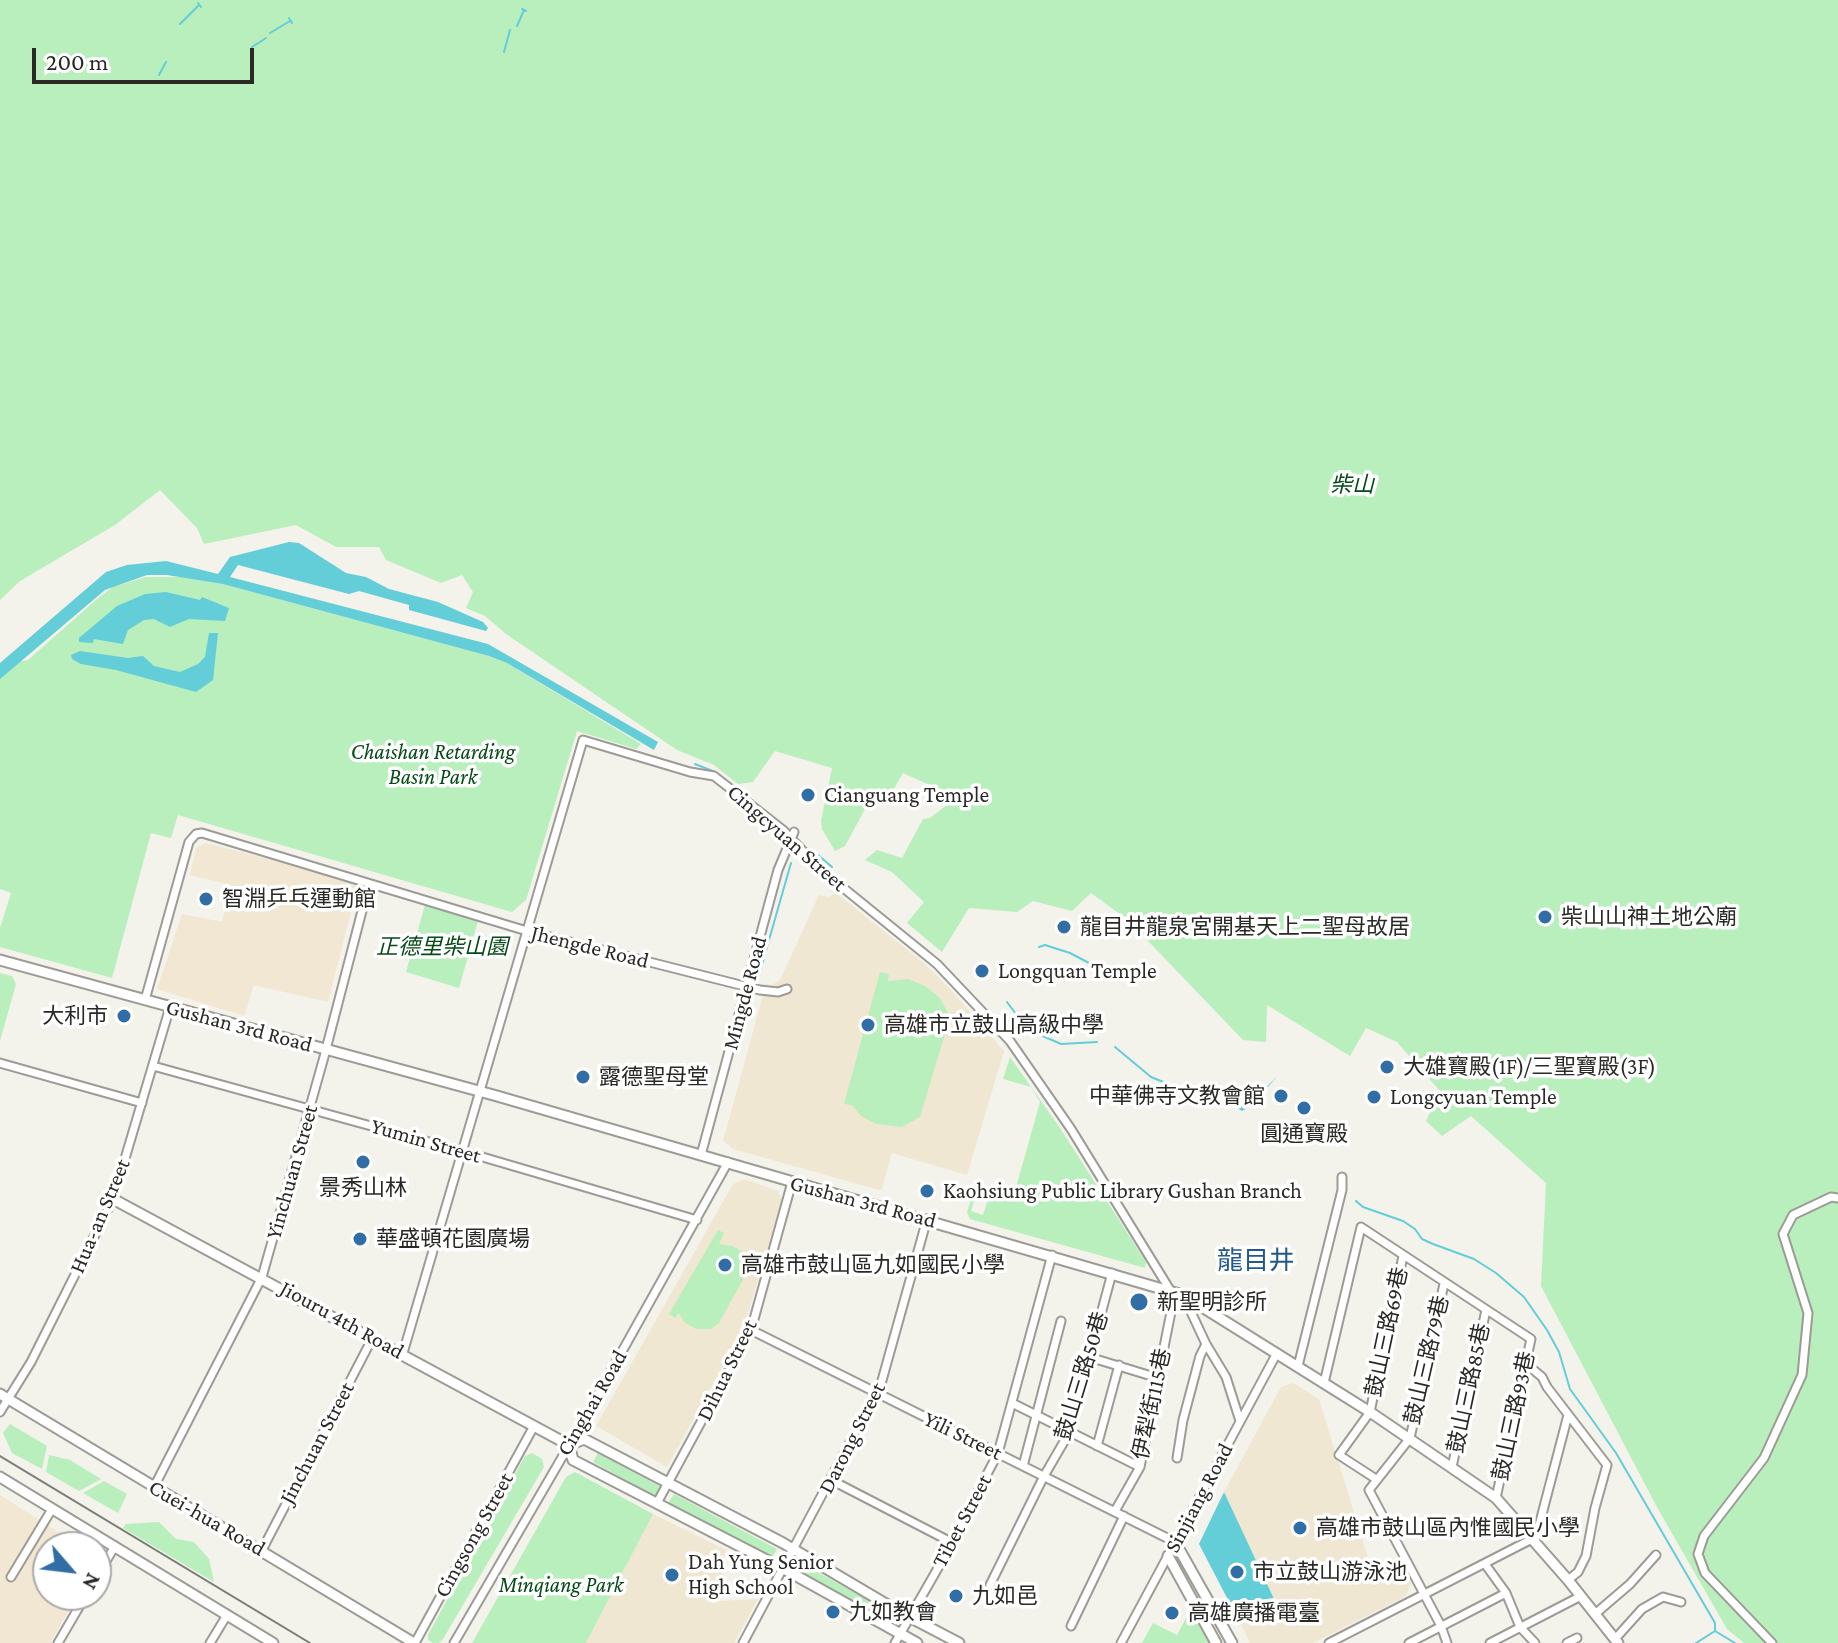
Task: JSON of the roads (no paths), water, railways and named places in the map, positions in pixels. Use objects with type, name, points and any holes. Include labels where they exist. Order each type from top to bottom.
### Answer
[{"type":"street","name":"Cingcyuan Street","points":[[403,1353],[583,740],[690,772],[711,774],[793,835],[820,869],[937,964],[1010,1041],[1071,1129],[1176,1292],[1226,1377],[1240,1421]]},
{"type":"street","name":"Jhengde Road","points":[[145,1000],[189,842],[196,834],[202,833],[527,931],[746,987],[778,992],[787,989]]},
{"type":"street","name":"Mingde Road","points":[[701,1155],[778,870],[793,835]]},
{"type":"street","name":"Yinchuan Street","points":[[154,1487],[262,1277],[369,884]]},
{"type":"street","name":"Gushan 3rd Road","points":[[0,960],[479,1091],[1176,1292],[1370,1412],[1496,1498],[1617,1641]]},
{"type":"street","name":"Hua-an Street","points":[[0,1412],[5,1396],[56,1313],[113,1199],[170,1007]]},
{"type":"street","points":[[0,1063],[142,1103]]},
{"type":"street","name":"Yumin Street","points":[[153,1066],[697,1220]]},
{"type":"street","name":"Cinghai Road","points":[[454,1643],[728,1162]]},
{"type":"street","points":[[1298,1366],[1340,1201],[1342,1177]]},
{"type":"street","name":"Dihua Street","points":[[657,1503],[751,1330],[792,1182]]},
{"type":"street","points":[[1772,1643],[1705,1573],[1698,1554],[1704,1536],[1764,1458],[1802,1375],[1808,1313],[1783,1234],[1793,1215],[1831,1197],[1838,1198]]},
{"type":"street","name":"Jiouru 4th Road","points":[[113,1199],[569,1445],[573,1460],[784,1569],[898,1638],[917,1643]]},
{"type":"street","name":"Darong Street","points":[[743,1643],[877,1393],[927,1219]]},
{"type":"street","name":"鼓山三路69巷","points":[[1324,1383],[1361,1227],[1403,1256],[1370,1412]]},
{"type":"street","name":"Tibet Street","points":[[898,1638],[998,1453],[1052,1255]]},
{"type":"street","name":"鼓山三路79巷","points":[[1403,1256],[1444,1284],[1410,1438]]},
{"type":"street","name":"鼓山三路50巷","points":[[990,1585],[1069,1433],[1112,1273]]},
{"type":"street","name":"鼓山三路85巷","points":[[1444,1284],[1486,1310],[1452,1467]]},
{"type":"street","name":"伊犁街115巷","points":[[1115,1511],[1140,1467],[1176,1292]]},
{"type":"street","name":"鼓山三路93巷","points":[[1486,1310],[1531,1339],[1496,1498]]},
{"type":"street","points":[[1023,1466],[1061,1321]]},
{"type":"street","name":"Yili Street","points":[[751,1330],[1175,1542]]},
{"type":"street","name":"Jinchuan Street","points":[[262,1550],[373,1337]]},
{"type":"street","points":[[1177,1458],[1183,1420],[1206,1344]]},
{"type":"street","name":"Sinjiang Road","points":[[1121,1643],[1277,1353]]},
{"type":"street","points":[[1089,1357],[1158,1378]]},
{"type":"street","points":[[1525,1363],[1542,1377],[1603,1459],[1607,1471],[1595,1508],[1586,1556],[1578,1572],[1568,1580]]},
{"type":"street","points":[[1097,1446],[1119,1365]]},
{"type":"street","name":"Cuei-hua Road","points":[[5,1396],[415,1643]]},
{"type":"street","points":[[1012,1403],[1140,1467]]},
{"type":"street","points":[[1370,1412],[1339,1455],[1376,1479]]},
{"type":"street","points":[[1334,1642],[1534,1540],[1568,1415]]},
{"type":"street","name":"Cingsong Street","points":[[415,1643],[534,1426]]},
{"type":"street","points":[[1410,1438],[1369,1490],[1447,1643]]},
{"type":"street","name":"Jiouru 4th Road","points":[[569,1445],[584,1439],[794,1549],[959,1643]]},
{"type":"street","points":[[0,1477],[273,1643]]},
{"type":"street","points":[[831,1480],[951,1542]]},
{"type":"street","points":[[11,1577],[52,1509]]},
{"type":"street","points":[[1071,1626],[1124,1516]]},
{"type":"street","points":[[1175,1542],[1232,1643]]},
{"type":"street","points":[[112,1551],[115,1546]]},
{"type":"street","points":[[1595,1614],[1630,1584],[1656,1555]]},
{"type":"street","points":[[1168,1556],[1216,1643]]},
{"type":"street","points":[[1485,1564],[1506,1593],[1520,1627],[1535,1643]]},
{"type":"street","points":[[1409,1643],[1506,1593]]},
{"type":"street","points":[[1490,1643],[1581,1596]]},
{"type":"street","points":[[1617,1641],[1642,1609],[1663,1597],[1681,1602]]},
{"type":"street","points":[[58,1643],[77,1611]]},
{"type":"street","points":[[210,1643],[227,1615]]},
{"type":"street","points":[[1567,1643],[1577,1638]]},
{"type":"water","points":[[289,542],[299,543],[346,573],[438,602],[483,622],[488,628],[486,631],[409,610],[409,605],[359,591],[349,594],[238,565],[230,577],[488,644],[658,742],[654,750],[507,663],[489,656],[223,584],[167,575],[147,575],[105,590],[0,679],[0,663],[106,572],[127,565],[166,561],[218,574],[230,557]]},
{"type":"water","points":[[166,592],[200,600],[202,597],[229,608],[225,621],[189,619],[170,627],[154,619],[144,620],[128,630],[123,644],[94,639],[93,643],[79,642],[79,638],[117,606],[145,594]]},
{"type":"water","points":[[209,633],[218,633],[213,680],[196,692],[116,670],[81,664],[71,655],[80,651],[128,658],[143,656],[154,666],[180,672],[198,664],[205,657]]},
{"type":"water","points":[[1277,1077],[1249,1107],[1242,1111],[1232,1105],[1242,1088],[1256,1092],[1263,1090]]},
{"type":"water","name":"市立鼓山游泳池","points":[[1224,1492],[1274,1599],[1238,1619],[1199,1544]]},
{"type":"waterway","points":[[198,3],[201,7]]},
{"type":"waterway","points":[[180,24],[199,5]]},
{"type":"waterway","points":[[522,9],[526,11]]},
{"type":"waterway","points":[[517,26],[524,10]]},
{"type":"waterway","points":[[289,18],[292,23]]},
{"type":"waterway","points":[[270,33],[290,21]]},
{"type":"waterway","points":[[504,52],[510,30]]},
{"type":"waterway","points":[[252,47],[266,38]]},
{"type":"waterway","points":[[159,75],[166,62]]},
{"type":"waterway","points":[[695,764],[715,772],[762,809]]},
{"type":"waterway","points":[[811,849],[832,867]]},
{"type":"waterway","points":[[757,982],[791,863]]},
{"type":"waterway","points":[[1039,947],[1045,945],[1070,953],[1110,974]]},
{"type":"waterway","points":[[1007,1002],[1027,1029],[1061,1044],[1097,1042]]},
{"type":"waterway","points":[[1115,1047],[1151,1077],[1188,1092]]},
{"type":"waterway","points":[[1356,1201],[1363,1207],[1403,1221],[1415,1229],[1422,1239],[1474,1259],[1524,1297],[1559,1352],[1570,1389],[1616,1453],[1715,1623],[1715,1631],[1735,1643]]},
{"type":"waterway","points":[[1696,1643],[1715,1631]]},
{"type":"tram line","points":[[0,1456],[310,1643]]},
{"type":"place","name":"Cianguang Temple","points":[[808,795]]},
{"type":"place","name":"智淵乒乓運動館","points":[[206,899]]},
{"type":"place","name":"柴山山神土地公廟","points":[[1545,917]]},
{"type":"place","name":"龍目井龍泉宮開基天上二聖母故居","points":[[1064,927]]},
{"type":"place","name":"Longquan Temple","points":[[982,971]]},
{"type":"place","name":"大利市","points":[[124,1016]]},
{"type":"place","name":"高雄市立鼓山高級中學","points":[[868,1025]]},
{"type":"place","name":"大雄寶殿(1F)/三聖寶殿(3F)","points":[[1387,1067]]},
{"type":"place","name":"露德聖母堂","points":[[583,1077]]},
{"type":"place","name":"中華佛寺文教會館","points":[[1281,1096]]},
{"type":"place","name":"Longcyuan Temple","points":[[1374,1097]]},
{"type":"place","name":"圓通寶殿","points":[[1304,1108]]},
{"type":"place","name":"景秀山林","points":[[363,1162]]},
{"type":"place","name":"Kaohsiung Public Library Gushan Branch","points":[[927,1191]]},
{"type":"place","name":"華盛頓花園廣場","points":[[360,1239]]},
{"type":"place","name":"高雄市鼓山區九如國民小學","points":[[725,1265]]},
{"type":"place","name":"新聖明診所","points":[[1139,1302]]},
{"type":"place","name":"高雄市鼓山區內惟國民小學","points":[[1300,1528]]},
{"type":"place","name":"市立鼓山游泳池","points":[[1237,1572]]},
{"type":"place","name":"Dah Yung Senior High School","points":[[672,1575]]},
{"type":"place","name":"九如邑","points":[[956,1596]]},
{"type":"place","name":"九如教會","points":[[833,1612]]},
{"type":"place","name":"高雄廣播電臺","points":[[1172,1613]]},
{"type":"district","name":"龍目井","points":[[1256,1261]]},
{"type":"park label","name":"柴山","points":[[1352,485]]},
{"type":"park label","name":"Chaishan Retarding Basin Park","points":[[433,764]]},
{"type":"park label","name":"正德里柴山園","points":[[442,947]]},
{"type":"park label","name":"Minqiang Park","points":[[561,1585]]}]
